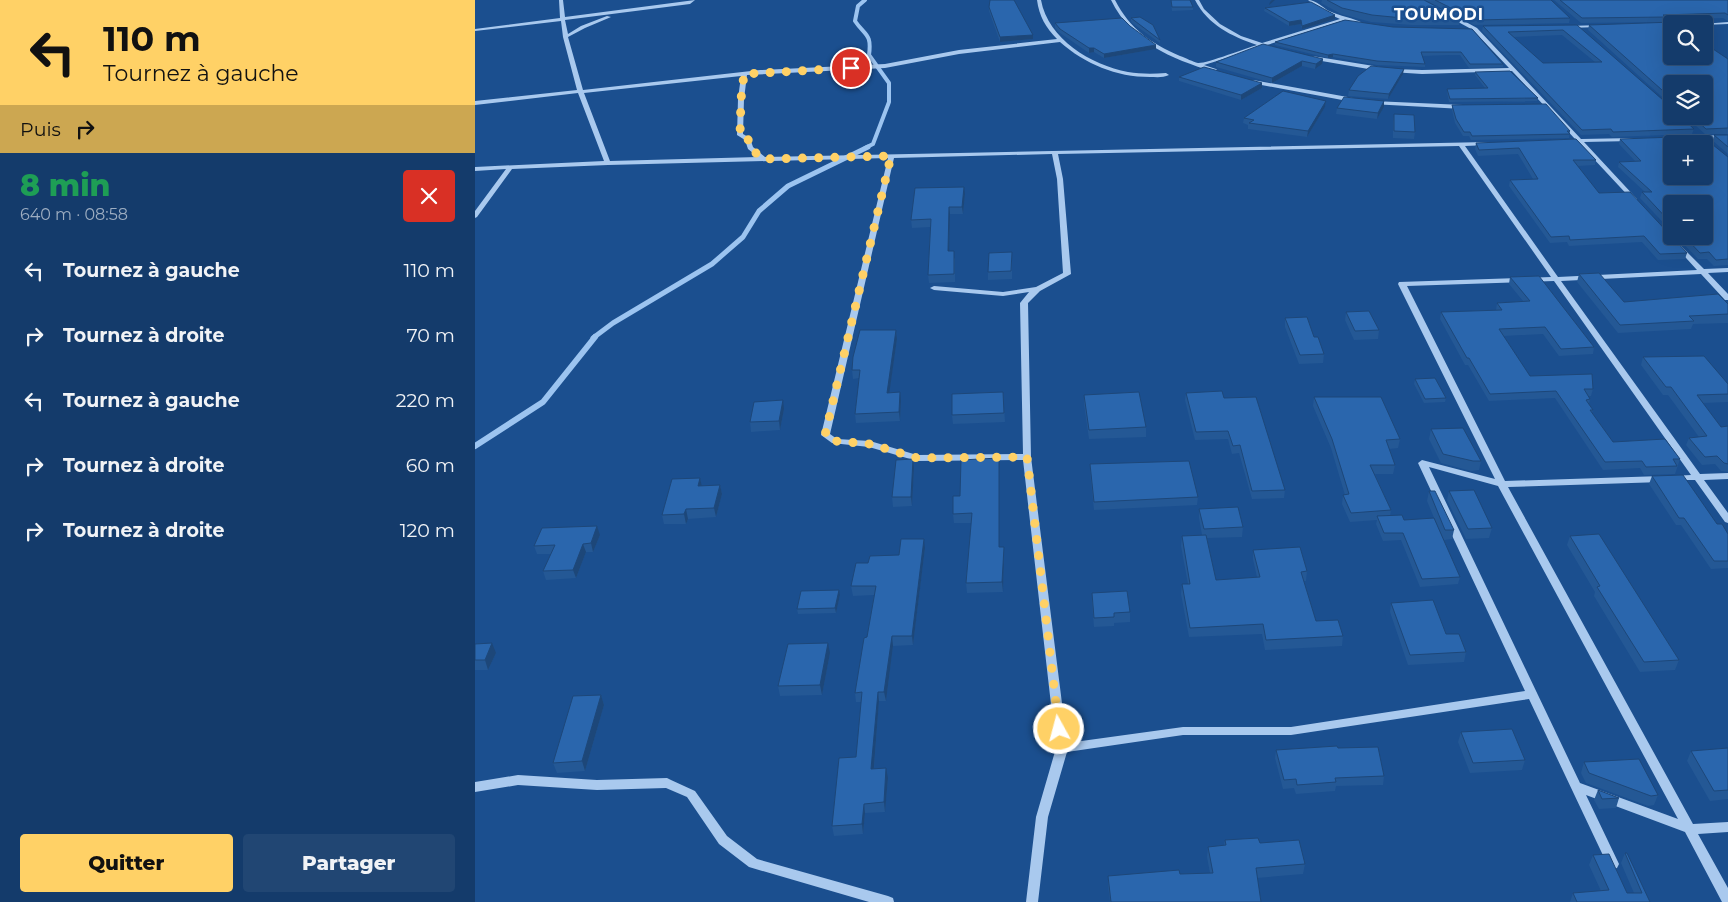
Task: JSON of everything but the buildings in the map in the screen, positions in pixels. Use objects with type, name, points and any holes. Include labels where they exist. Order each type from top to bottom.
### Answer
[{"type":"street","points":[[561,0],[565,37],[580,92],[608,163]]},
{"type":"street","points":[[475,30],[683,4],[693,0]]},
{"type":"street","points":[[1039,0],[1041,14],[1050,29],[1085,57],[1110,69],[1136,75],[1166,75]]},
{"type":"street","points":[[1113,0],[1125,21],[1150,43],[1169,54],[1223,74]]},
{"type":"street","points":[[1197,0],[1205,14],[1220,25],[1243,38],[1280,50]]},
{"type":"street","points":[[1310,0],[1318,8],[1345,19],[1367,24]]},
{"type":"street","points":[[565,37],[583,27],[623,12]]},
{"type":"street","points":[[1445,13],[1475,29],[1511,70],[1547,105],[1640,206]]},
{"type":"street","points":[[1199,65],[1345,19]]},
{"type":"street","points":[[1571,20],[1585,33]]},
{"type":"street","points":[[1713,24],[1728,24]]},
{"type":"street","points":[[1559,27],[1606,26]]},
{"type":"street","points":[[1457,29],[1484,29]]},
{"type":"street","points":[[475,103],[744,74],[885,66],[959,52],[1062,40]]},
{"type":"street","points":[[1309,57],[1389,70],[1422,72],[1511,70]]},
{"type":"street","points":[[744,74],[740,135],[748,139],[750,148],[763,159]]},
{"type":"street","points":[[1247,81],[1336,98],[1374,103],[1475,107]]},
{"type":"street","points":[[1538,105],[1547,105]]},
{"type":"street","points":[[1696,132],[1700,135]]},
{"type":"street","points":[[1713,137],[1728,137]]},
{"type":"street","points":[[1559,141],[1636,139]]},
{"type":"street","points":[[475,169],[763,159],[1490,144]]},
{"type":"street","points":[[1461,146],[1558,279],[1728,520]]},
{"type":"street","points":[[934,288],[1003,294],[1037,289],[1056,282],[1067,274],[1060,179],[1055,152]]},
{"type":"street","points":[[891,156],[825,435],[835,441],[870,444],[917,458],[1027,457]]},
{"type":"street","points":[[475,216],[511,168]]},
{"type":"street","points":[[1678,245],[1728,298]]},
{"type":"street","points":[[1728,270],[1558,279],[1402,284],[1501,484],[1728,900]]},
{"type":"street","points":[[1032,902],[1042,817],[1062,748],[1027,457],[1024,304],[1029,295],[1037,289]]},
{"type":"street","points":[[1619,876],[1422,463],[1501,484],[1728,476]]},
{"type":"street","points":[[1062,748],[1183,731],[1291,730],[1533,694]]},
{"type":"street","points":[[475,787],[518,780],[597,785],[667,783],[691,794],[723,840],[753,863],[888,902]]},
{"type":"street","points":[[1578,787],[1689,830],[1728,827]]},
{"type":"waterway","points":[[865,0],[858,6],[855,21],[869,39],[869,55],[889,83],[889,102],[873,144],[865,148]]},
{"type":"waterway","points":[[593,338],[613,323],[712,264],[743,237],[759,211],[788,186],[868,147]]},
{"type":"waterway","points":[[475,446],[543,402],[595,337]]},
{"type":"district","name":"TOUMODI","points":[[1439,14]]},
{"type":"route","points":[[851,68],[744,74],[741,99],[740,135],[748,139],[750,148],[763,159],[891,156],[825,435],[827,438],[835,441],[870,444],[917,458],[1027,457],[1059,729]]}]
